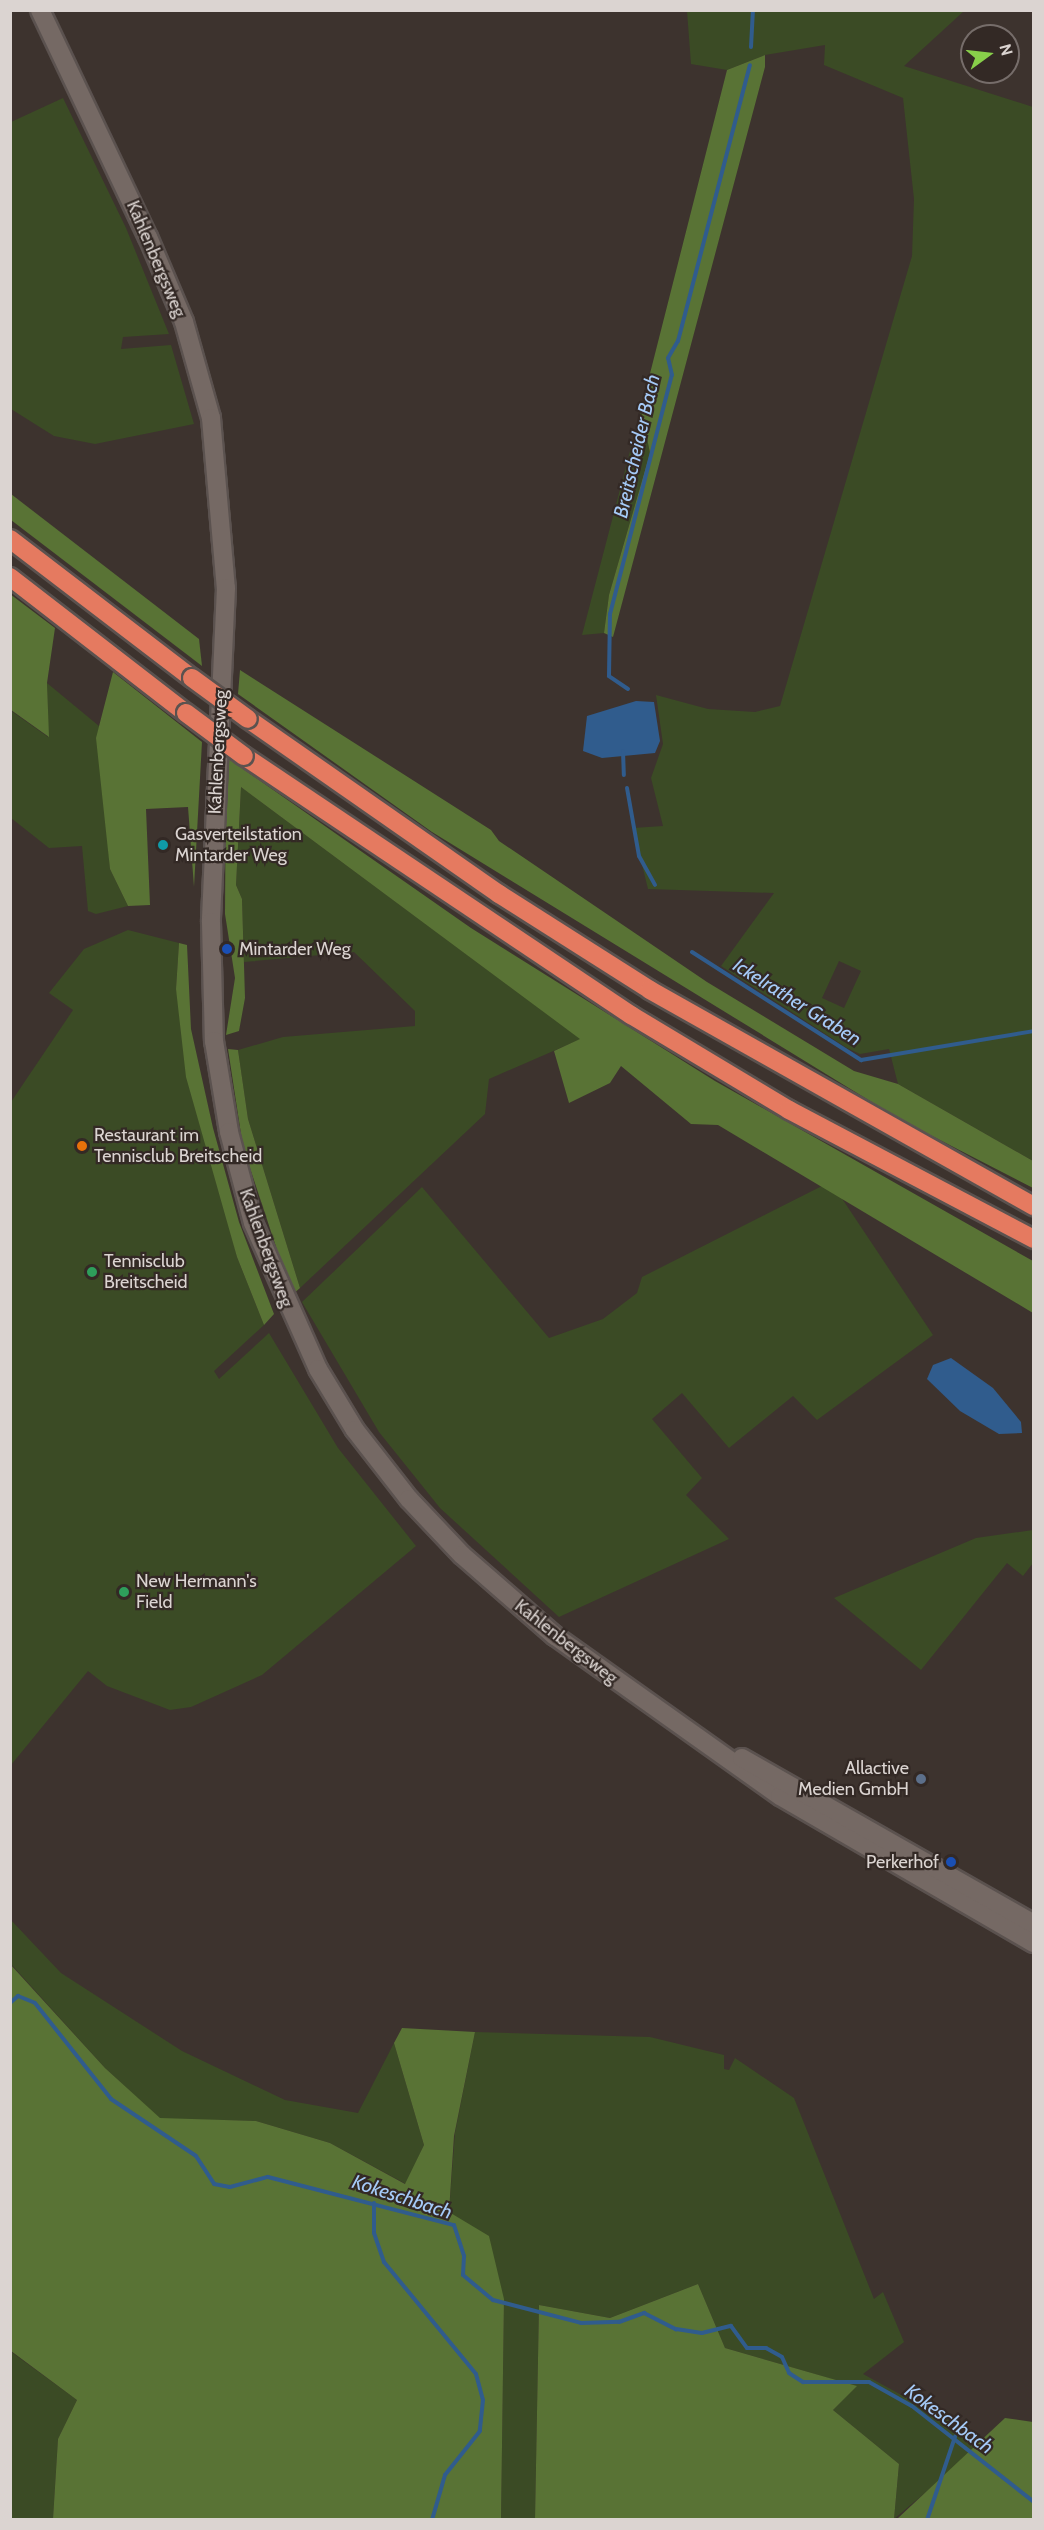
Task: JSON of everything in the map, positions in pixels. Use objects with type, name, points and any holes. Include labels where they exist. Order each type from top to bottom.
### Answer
[{"type":"highway","points":[[10,539],[248,719],[499,894],[640,983],[1034,1206]]},
{"type":"highway","points":[[10,577],[244,756],[631,1015],[789,1110],[1034,1239]]},
{"type":"street","name":"Kahlenbergsweg","points":[[42,13],[148,237],[186,329],[212,418],[226,588],[211,1012],[229,1132],[253,1223],[318,1369],[355,1430],[410,1499],[462,1555],[555,1636],[780,1796],[1034,1943]]},
{"type":"street","name":"Kahlenbergsweg","points":[[695,1734],[1034,1924]]},
{"type":"green space","points":[[687,11],[964,11],[904,66],[1033,107],[1033,1161],[898,1084],[889,1049],[860,1054],[847,1048],[721,966],[774,893],[648,889],[633,828],[663,826],[651,778],[663,744],[656,695],[708,709],[755,712],[780,706],[912,256],[914,199],[903,98],[824,65],[825,45],[765,55],[727,70],[691,64]],"holes":[[[839,961],[861,971],[844,1008],[822,998]]]},
{"type":"green space","points":[[765,55],[765,67],[613,637],[604,633],[609,595],[650,453],[641,409],[727,70]]},
{"type":"green space","points":[[63,98],[126,228],[169,334],[123,337],[121,349],[171,345],[194,424],[95,444],[54,436],[11,409],[11,122]]},
{"type":"green space","points":[[641,409],[650,453],[609,595],[604,633],[582,635]]},
{"type":"green space","points":[[11,494],[199,639],[202,666],[11,520]]},
{"type":"green space","points":[[10,594],[55,628],[47,683],[49,737],[11,710]]},
{"type":"green space","points":[[240,670],[491,830],[499,841],[707,982],[854,1071],[898,1084],[1033,1161],[1033,1188],[901,1120],[432,832],[238,694]]},
{"type":"green space","points":[[113,672],[202,742],[194,887],[188,807],[146,809],[150,905],[128,906],[110,869],[96,738]]},
{"type":"green space","points":[[47,683],[99,726],[110,869],[128,906],[96,914],[88,911],[82,846],[49,848],[11,818],[10,710],[48,737]]},
{"type":"green space","points":[[226,757],[471,928],[715,1081],[1033,1261],[1033,1313],[718,1125],[691,1124],[621,1066],[610,1083],[569,1103],[554,1051],[580,1039],[241,787],[236,885],[242,899],[245,998],[239,1031],[226,1035],[235,978],[225,914]]},
{"type":"green space","points":[[241,787],[581,1039],[489,1079],[485,1114],[300,1288],[248,1119],[238,1050],[283,1037],[415,1026],[415,1011],[354,952],[244,962],[242,899],[236,885]]},
{"type":"green space","points":[[128,930],[179,943],[176,989],[237,1257],[264,1325],[214,1371],[219,1379],[269,1333],[338,1448],[416,1546],[262,1675],[191,1707],[170,1710],[107,1686],[88,1671],[11,1765],[11,1102],[73,1010],[49,993],[84,949]]},
{"type":"green space","points":[[179,943],[187,945],[191,1029],[213,1128],[239,1222],[274,1314],[264,1325],[237,1257],[186,1077],[176,989]]},
{"type":"green space","points":[[228,1049],[238,1050],[248,1119],[300,1288],[292,1295],[243,1147]]},
{"type":"green space","points":[[822,1186],[839,1194],[933,1335],[817,1420],[793,1396],[729,1448],[682,1393],[652,1419],[702,1478],[686,1495],[729,1539],[559,1617],[440,1508],[379,1432],[302,1302],[422,1187],[549,1338],[603,1319],[637,1293],[642,1277]]},
{"type":"green space","points":[[1033,1530],[1033,1563],[1023,1576],[1007,1563],[921,1670],[834,1598],[976,1538]]},
{"type":"green space","points":[[10,1919],[61,1973],[182,2051],[285,2100],[358,2113],[394,2043],[424,2145],[406,2184],[330,2143],[256,2121],[160,2119],[105,2068],[11,1964]]},
{"type":"green space","points":[[10,1964],[105,2068],[160,2118],[256,2121],[330,2143],[405,2184],[424,2145],[394,2043],[402,2028],[475,2032],[454,2136],[449,2212],[489,2236],[504,2299],[501,2519],[53,2519],[58,2439],[77,2400],[11,2351]]},
{"type":"green space","points":[[475,2032],[650,2037],[724,2055],[724,2069],[729,2070],[735,2058],[794,2098],[874,2299],[883,2292],[904,2342],[863,2374],[918,2404],[933,2406],[978,2448],[894,2519],[899,2464],[833,2410],[856,2386],[725,2348],[698,2284],[610,2318],[539,2305],[535,2519],[501,2519],[504,2299],[449,2212],[455,2133]]},
{"type":"green space","points":[[698,2284],[725,2348],[857,2386],[833,2410],[899,2464],[894,2519],[535,2519],[539,2305],[610,2318]]},
{"type":"green space","points":[[10,2351],[77,2400],[58,2439],[53,2519],[11,2519]]},
{"type":"green space","points":[[1005,2418],[1033,2422],[1033,2519],[897,2519]]},
{"type":"water","points":[[636,701],[654,702],[660,741],[655,753],[602,758],[583,751],[587,716]]},
{"type":"water","points":[[951,1358],[993,1388],[1021,1422],[1022,1433],[999,1434],[960,1411],[927,1379],[933,1365]]},
{"type":"waterway","name":"Breitscheider Bach","points":[[751,47],[753,10]]},
{"type":"waterway","name":"Breitscheider Bach","points":[[628,689],[609,676],[610,614],[672,375],[668,358],[678,341],[750,65]]},
{"type":"waterway","name":"Ickelrather Graben","points":[[623,751],[624,775]]},
{"type":"waterway","name":"Ickelrather Graben","points":[[627,788],[639,856],[655,885]]},
{"type":"waterway","name":"Ickelrather Graben","points":[[692,952],[861,1060],[1034,1031]]},
{"type":"waterway","name":"Kokeschbach","points":[[10,2003],[18,1996],[35,2003],[111,2099],[196,2156],[214,2184],[230,2187],[268,2177],[454,2225],[464,2256],[463,2275],[493,2300],[581,2323],[619,2322],[644,2313],[676,2329],[702,2333],[731,2326],[747,2348],[766,2348],[782,2357],[789,2373],[803,2382],[869,2382],[912,2406],[1034,2502]]},
{"type":"waterway","points":[[374,2203],[374,2233],[384,2262],[476,2374],[483,2400],[480,2431],[445,2475],[432,2520]]},
{"type":"waterway","points":[[927,2520],[955,2437]]},
{"type":"place","name":"Gasverteilstation Mintarder Weg","points":[[163,845]]},
{"type":"place","name":"Mintarder Weg","points":[[227,949]]},
{"type":"place","name":"Restaurant im Tennisclub Breitscheid","points":[[82,1146]]},
{"type":"place","name":"Tennisclub Breitscheid","points":[[92,1272]]},
{"type":"place","name":"New Hermann's Field","points":[[124,1592]]},
{"type":"place","name":"Allactive Medien GmbH","points":[[921,1779]]},
{"type":"place","name":"Perkerhof","points":[[951,1862]]}]
